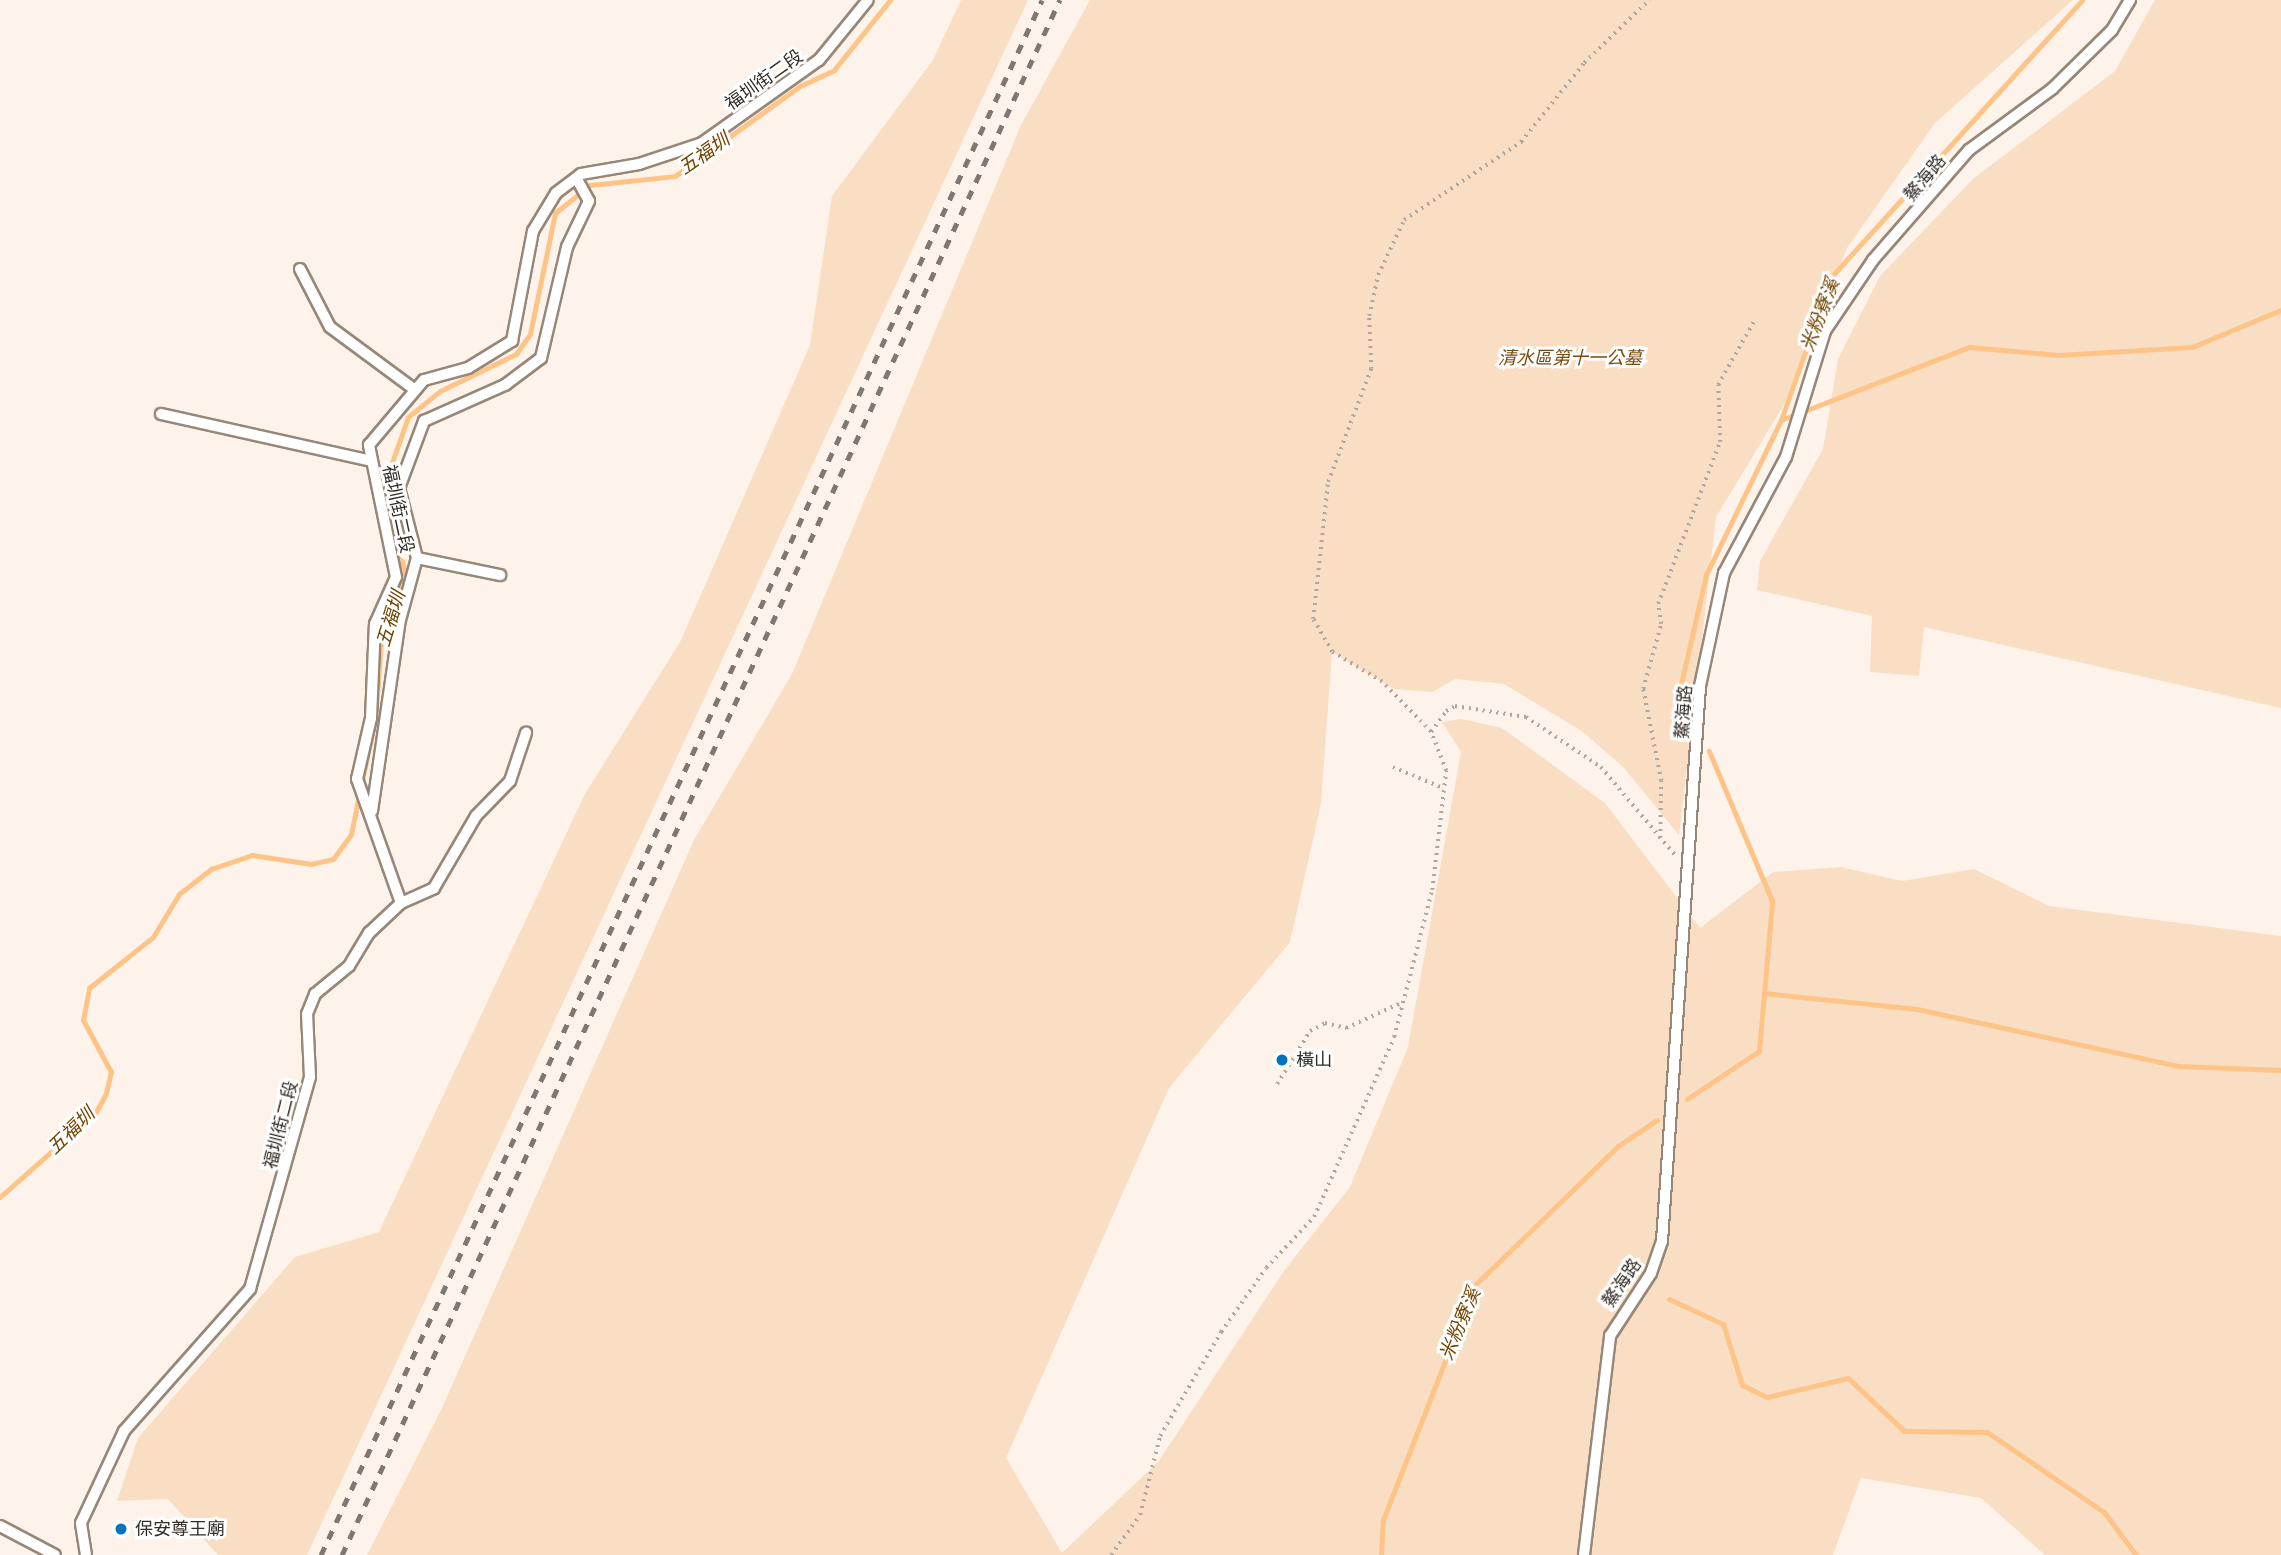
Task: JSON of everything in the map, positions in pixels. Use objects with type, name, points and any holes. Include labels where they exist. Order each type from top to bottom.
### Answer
[{"type":"lane","name":"福圳街二段","points":[[86,1555],[81,1523],[124,1431],[250,1289],[310,1077],[307,1014],[315,994],[349,966],[369,933],[401,902],[372,811],[357,779],[371,718],[375,624],[396,577],[369,445],[415,390],[512,341],[533,231],[556,193],[576,178],[702,143],[819,60],[868,0]]},
{"type":"lane","name":"鰲海路","points":[[1584,1555],[1610,1336],[1651,1273],[1662,1241],[1691,874],[1700,686],[1711,622],[1724,573],[1787,457],[1825,331],[1873,260],[1969,150],[2052,89],[2112,30],[2130,0]]},
{"type":"lane","points":[[372,811],[400,620],[417,558],[399,488],[424,421],[505,385],[541,358],[567,247],[589,201],[576,178]]},
{"type":"lane","points":[[300,269],[330,327],[415,390]]},
{"type":"lane","points":[[161,414],[372,461]]},
{"type":"lane","points":[[417,558],[500,576]]},
{"type":"lane","points":[[401,902],[442,878],[476,816],[510,781],[526,733]]},
{"type":"lane","points":[[0,1526],[55,1555]]},
{"type":"path","points":[[1111,1555],[1140,1515],[1160,1436],[1221,1332],[1266,1268],[1314,1217],[1394,1037],[1432,890],[1447,771],[1431,732],[1382,682],[1332,652],[1312,619],[1328,482],[1371,369],[1369,316],[1378,275],[1404,220],[1521,142],[1584,63],[1649,0]]},
{"type":"path","points":[[1660,838],[1661,781],[1643,689],[1661,624],[1658,604],[1720,442],[1718,385],[1754,321]]},
{"type":"path","points":[[1431,732],[1455,706],[1526,716],[1601,767],[1691,874]]},
{"type":"path","points":[[1393,766],[1443,788]]},
{"type":"path","points":[[1277,1084],[1310,1031],[1325,1023],[1346,1028],[1401,1003]]},
{"type":"green space","points":[[961,0],[1028,0],[307,1555],[218,1555],[168,1499],[117,1501],[138,1438],[295,1257],[379,1232],[585,794],[680,642],[700,597],[810,345],[832,196],[933,60]]},
{"type":"green space","name":"清水區第十一公墓","points":[[1090,0],[2073,0],[1935,123],[1847,248],[1785,403],[1716,517],[1679,835],[1624,768],[1583,732],[1504,684],[1455,679],[1433,692],[1394,689],[1332,652],[1321,804],[1290,942],[1169,1088],[1006,1458],[1062,1553],[1158,1462],[1284,1271],[1350,1187],[1408,1047],[1461,752],[1442,722],[1461,719],[1502,728],[1605,803],[1700,928],[1773,872],[1841,867],[1902,881],[1974,869],[2049,906],[2281,936],[2281,1555],[2045,1555],[1981,1498],[1861,1478],[1833,1555],[367,1555],[442,1408],[694,840],[792,674],[1021,125]]},
{"type":"green space","points":[[2155,0],[2281,0],[2281,708],[1924,627],[1919,676],[1870,672],[1872,616],[1757,590],[1760,561],[1823,449],[1838,359],[1880,276],[1973,179],[2115,71]]},
{"type":"waterway","name":"五福圳","points":[[376,708],[381,642],[405,572],[387,509],[390,468],[408,417],[440,391],[516,354],[530,334],[555,213],[590,185],[675,176],[800,86],[834,70],[890,0]]},
{"type":"waterway","name":"米粉寮溪","points":[[1687,699],[1681,684],[1706,575],[1781,420],[1832,276],[2082,0]]},
{"type":"waterway","points":[[1781,420],[1969,347],[2058,355],[2192,347],[2281,310]]},
{"type":"waterway","name":"五福圳","points":[[0,1197],[96,1112],[106,1093],[111,1072],[83,1020],[89,988],[153,937],[179,894],[211,869],[252,855],[311,864],[333,859],[351,834],[375,718]]},
{"type":"waterway","name":"米粉寮溪","points":[[1687,1099],[1759,1051],[1772,901],[1709,751]]},
{"type":"waterway","points":[[1764,993],[1917,1009],[2179,1066],[2281,1070]]},
{"type":"waterway","name":"米粉寮溪","points":[[1381,1555],[1383,1520],[1474,1286],[1618,1146],[1657,1120]]},
{"type":"waterway","points":[[1669,1299],[1723,1324],[1742,1385],[1767,1397],[1848,1378],[1904,1431],[1987,1432],[2104,1512],[2136,1555]]},
{"type":"railway","points":[[321,1555],[1042,0]]},
{"type":"railway","points":[[342,1555],[1060,0]]},
{"type":"place","name":"橫山","points":[[1282,1060]]},
{"type":"place","name":"保安尊王廟","points":[[121,1529]]}]
